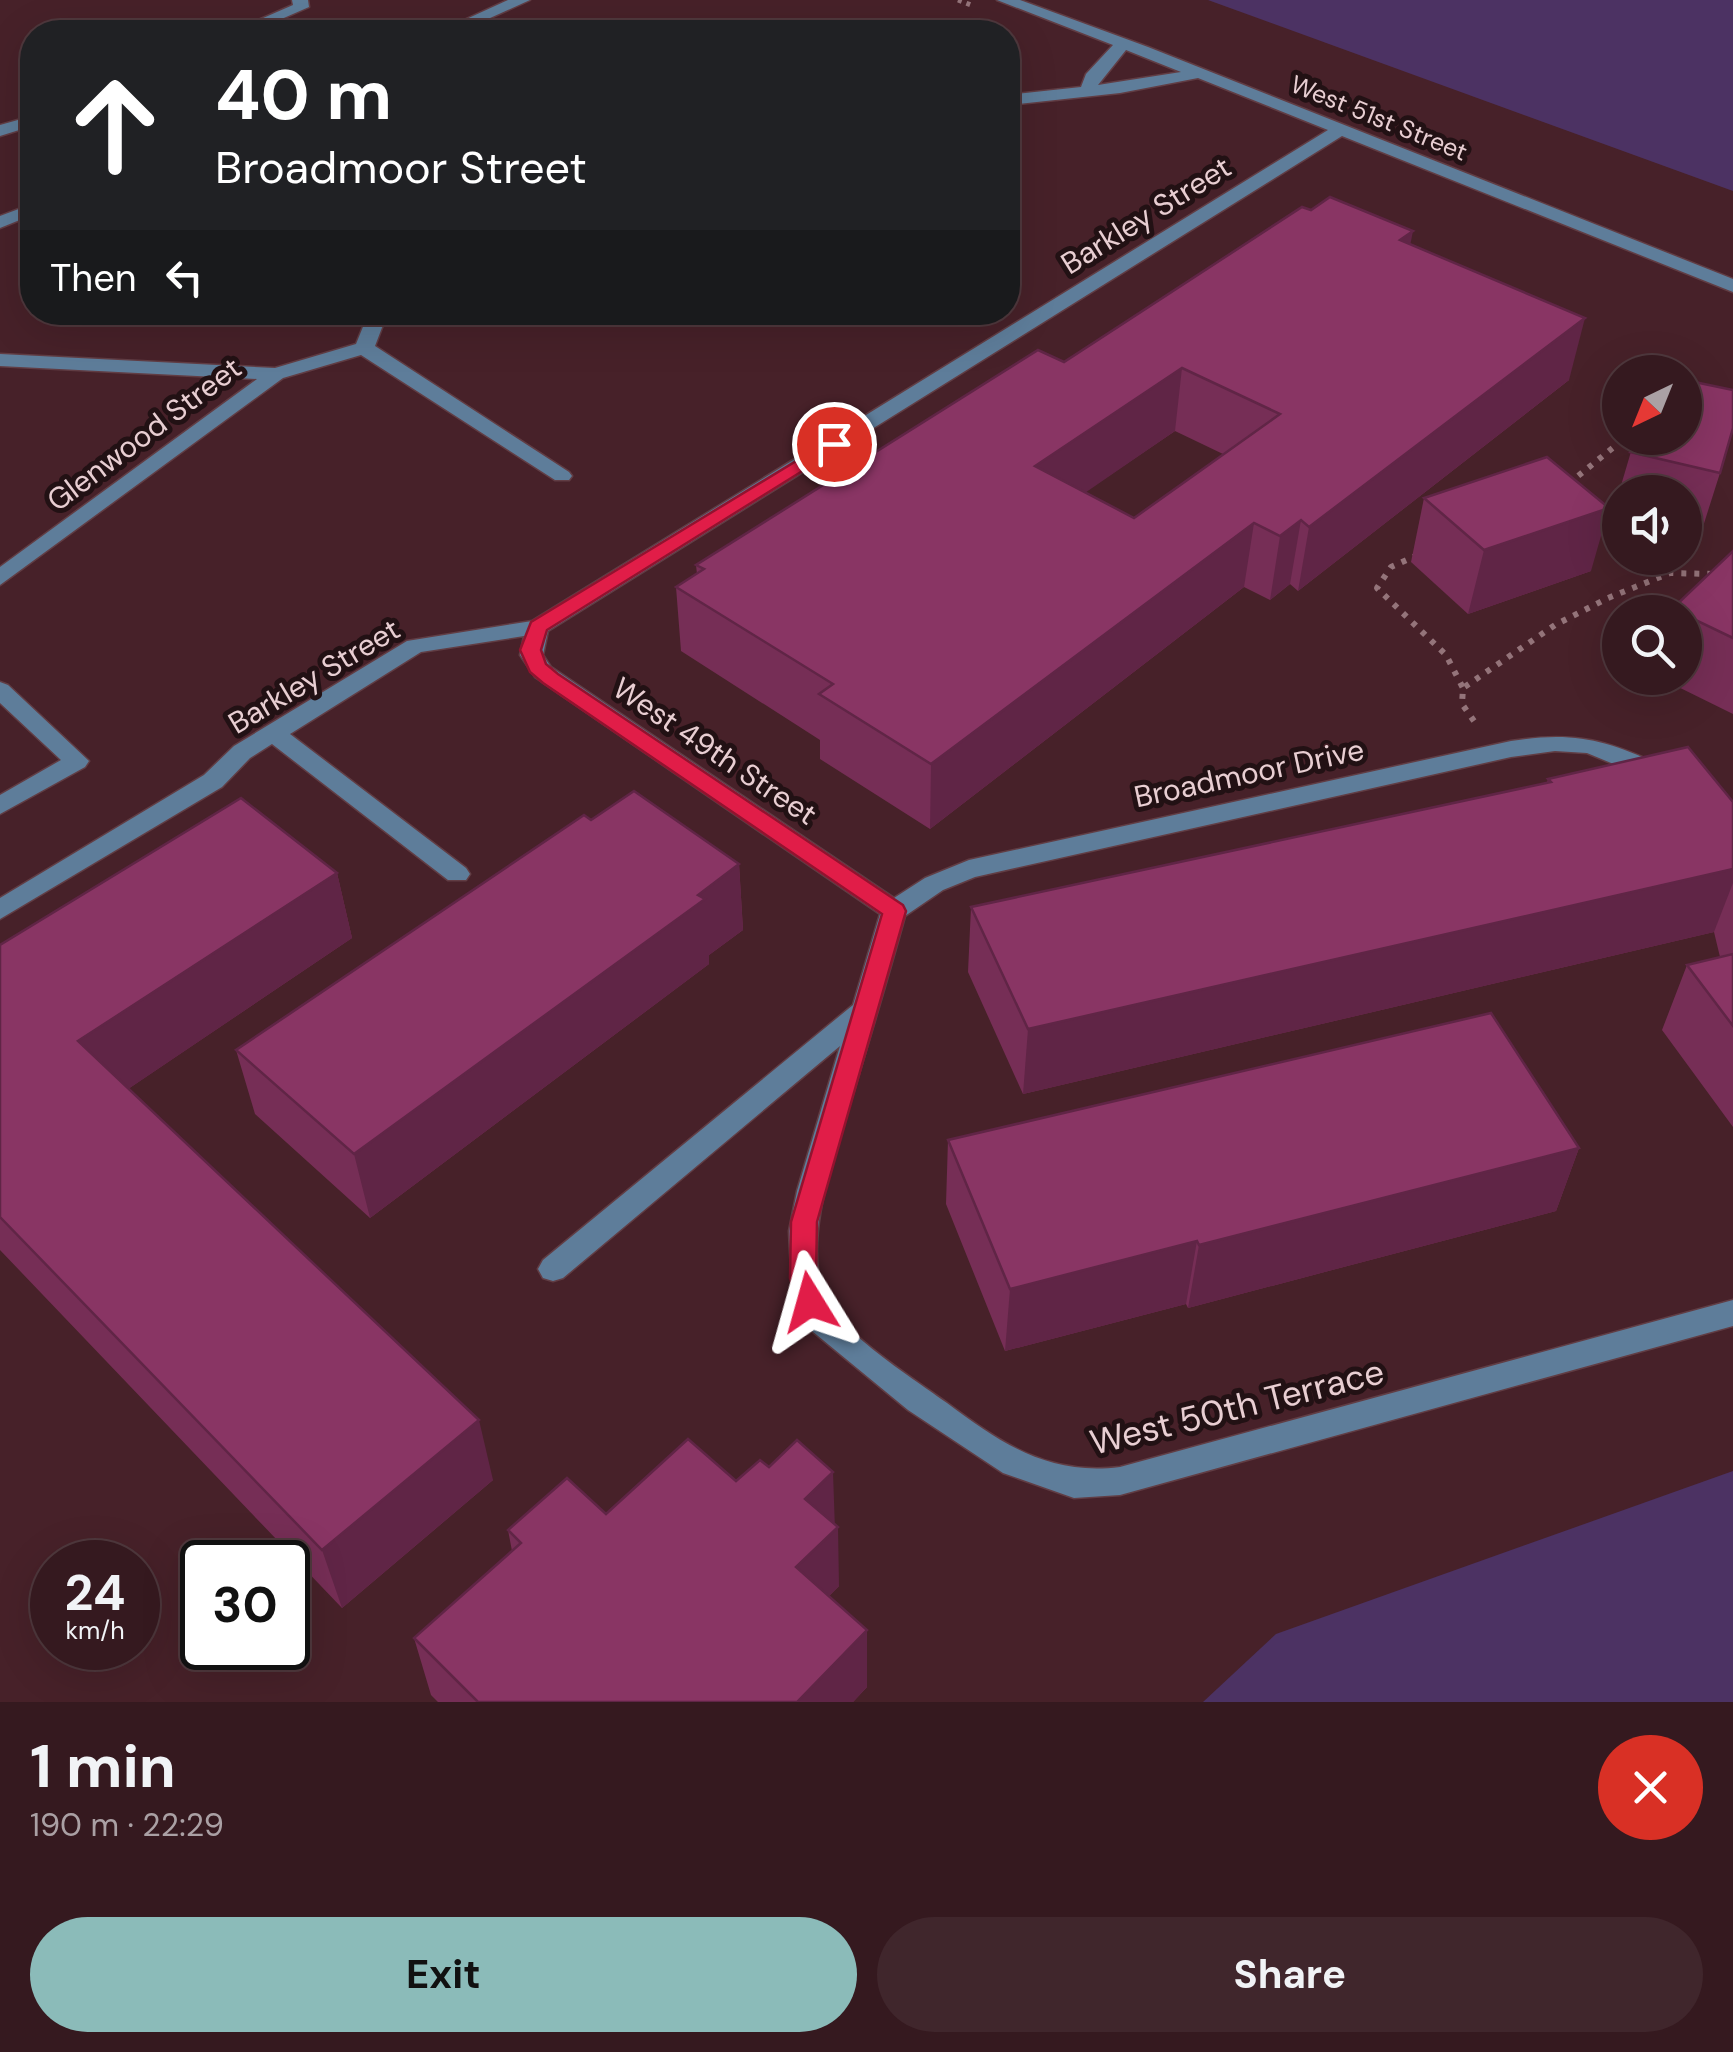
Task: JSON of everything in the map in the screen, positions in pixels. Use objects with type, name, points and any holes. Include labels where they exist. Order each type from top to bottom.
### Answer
[{"type":"street","points":[[270,20],[300,8],[300,0]]},
{"type":"street","points":[[474,20],[522,0]]},
{"type":"street","name":"West 51st Street","points":[[1005,0],[1200,73],[1733,286]]},
{"type":"street","points":[[1089,90],[1092,78],[1123,43]]},
{"type":"street","points":[[1020,99],[1120,88],[1200,73]]},
{"type":"street","name":"Barkley Street","points":[[0,910],[214,781],[242,752],[415,646],[538,626],[1342,129]]},
{"type":"street","points":[[374,325],[364,348],[562,476]]},
{"type":"street","name":"Glenwood Street","points":[[0,360],[276,374],[364,348]]},
{"type":"street","name":"Glenwood Street","points":[[0,578],[276,374]]},
{"type":"street","name":"West 49th Street","points":[[538,626],[531,655],[543,672],[894,911]]},
{"type":"street","points":[[0,690],[76,762],[0,806]]},
{"type":"street","points":[[273,733],[458,874]]},
{"type":"street","name":"Broadmoor Drive","points":[[894,911],[934,884],[969,869],[1511,749],[1558,742],[1592,743],[1681,786]]},
{"type":"street","name":"West 50th Terrace","points":[[894,911],[804,1222],[803,1278],[820,1322],[837,1337],[975,1439],[1023,1468],[1076,1484],[1120,1481],[1733,1313]]},
{"type":"street","points":[[553,1269],[864,1011]]},
{"type":"path","points":[[1571,494],[1578,476],[1604,455]]},
{"type":"path","points":[[1434,548],[1391,568],[1376,588],[1446,655],[1463,688],[1462,704],[1482,732]]},
{"type":"path","points":[[1463,688],[1555,625],[1608,598],[1670,573],[1714,574]]},
{"type":"shaded area","points":[[1208,0],[1733,0],[1733,191]]},
{"type":"shaded area","points":[[1733,1471],[1733,1702],[1203,1702],[1276,1634]]},
{"type":"building","points":[[1330,197],[1413,231],[1400,240],[1585,318],[1309,527],[1301,520],[1280,536],[1254,523],[931,764],[819,694],[833,684],[676,587],[704,569],[696,565],[1038,350],[1064,362],[1302,207],[1311,210]],"holes":[[[1182,368],[1280,414],[1134,518],[1035,466]]]},
{"type":"building","points":[[1702,384],[1733,390],[1733,428],[1720,473],[1643,455],[1702,455]]},
{"type":"building","points":[[1547,457],[1602,502],[1602,510],[1484,550],[1424,498]]},
{"type":"building","points":[[1733,551],[1733,638],[1702,623],[1702,595],[1687,595]]},
{"type":"building","points":[[1688,747],[1733,802],[1733,869],[1028,1029],[971,907],[1551,782],[1548,779]]},
{"type":"building","points":[[634,791],[739,864],[698,895],[705,899],[354,1154],[236,1050],[584,815],[591,820]]},
{"type":"building","points":[[241,798],[337,873],[78,1041],[479,1420],[322,1550],[0,1217],[0,945]]},
{"type":"building","points":[[1733,954],[1733,1026],[1687,965]]},
{"type":"building","points":[[1491,1013],[1579,1148],[1010,1289],[948,1140]]},
{"type":"building","points":[[688,1439],[736,1481],[760,1460],[769,1467],[797,1440],[833,1472],[805,1499],[838,1527],[796,1567],[867,1630],[797,1702],[478,1702],[414,1638],[521,1543],[508,1530],[567,1478],[606,1514]]},
{"type":"route","points":[[810,1302],[803,1278],[804,1222],[894,911],[550,678],[537,667],[530,650],[538,626],[834,444]]}]
